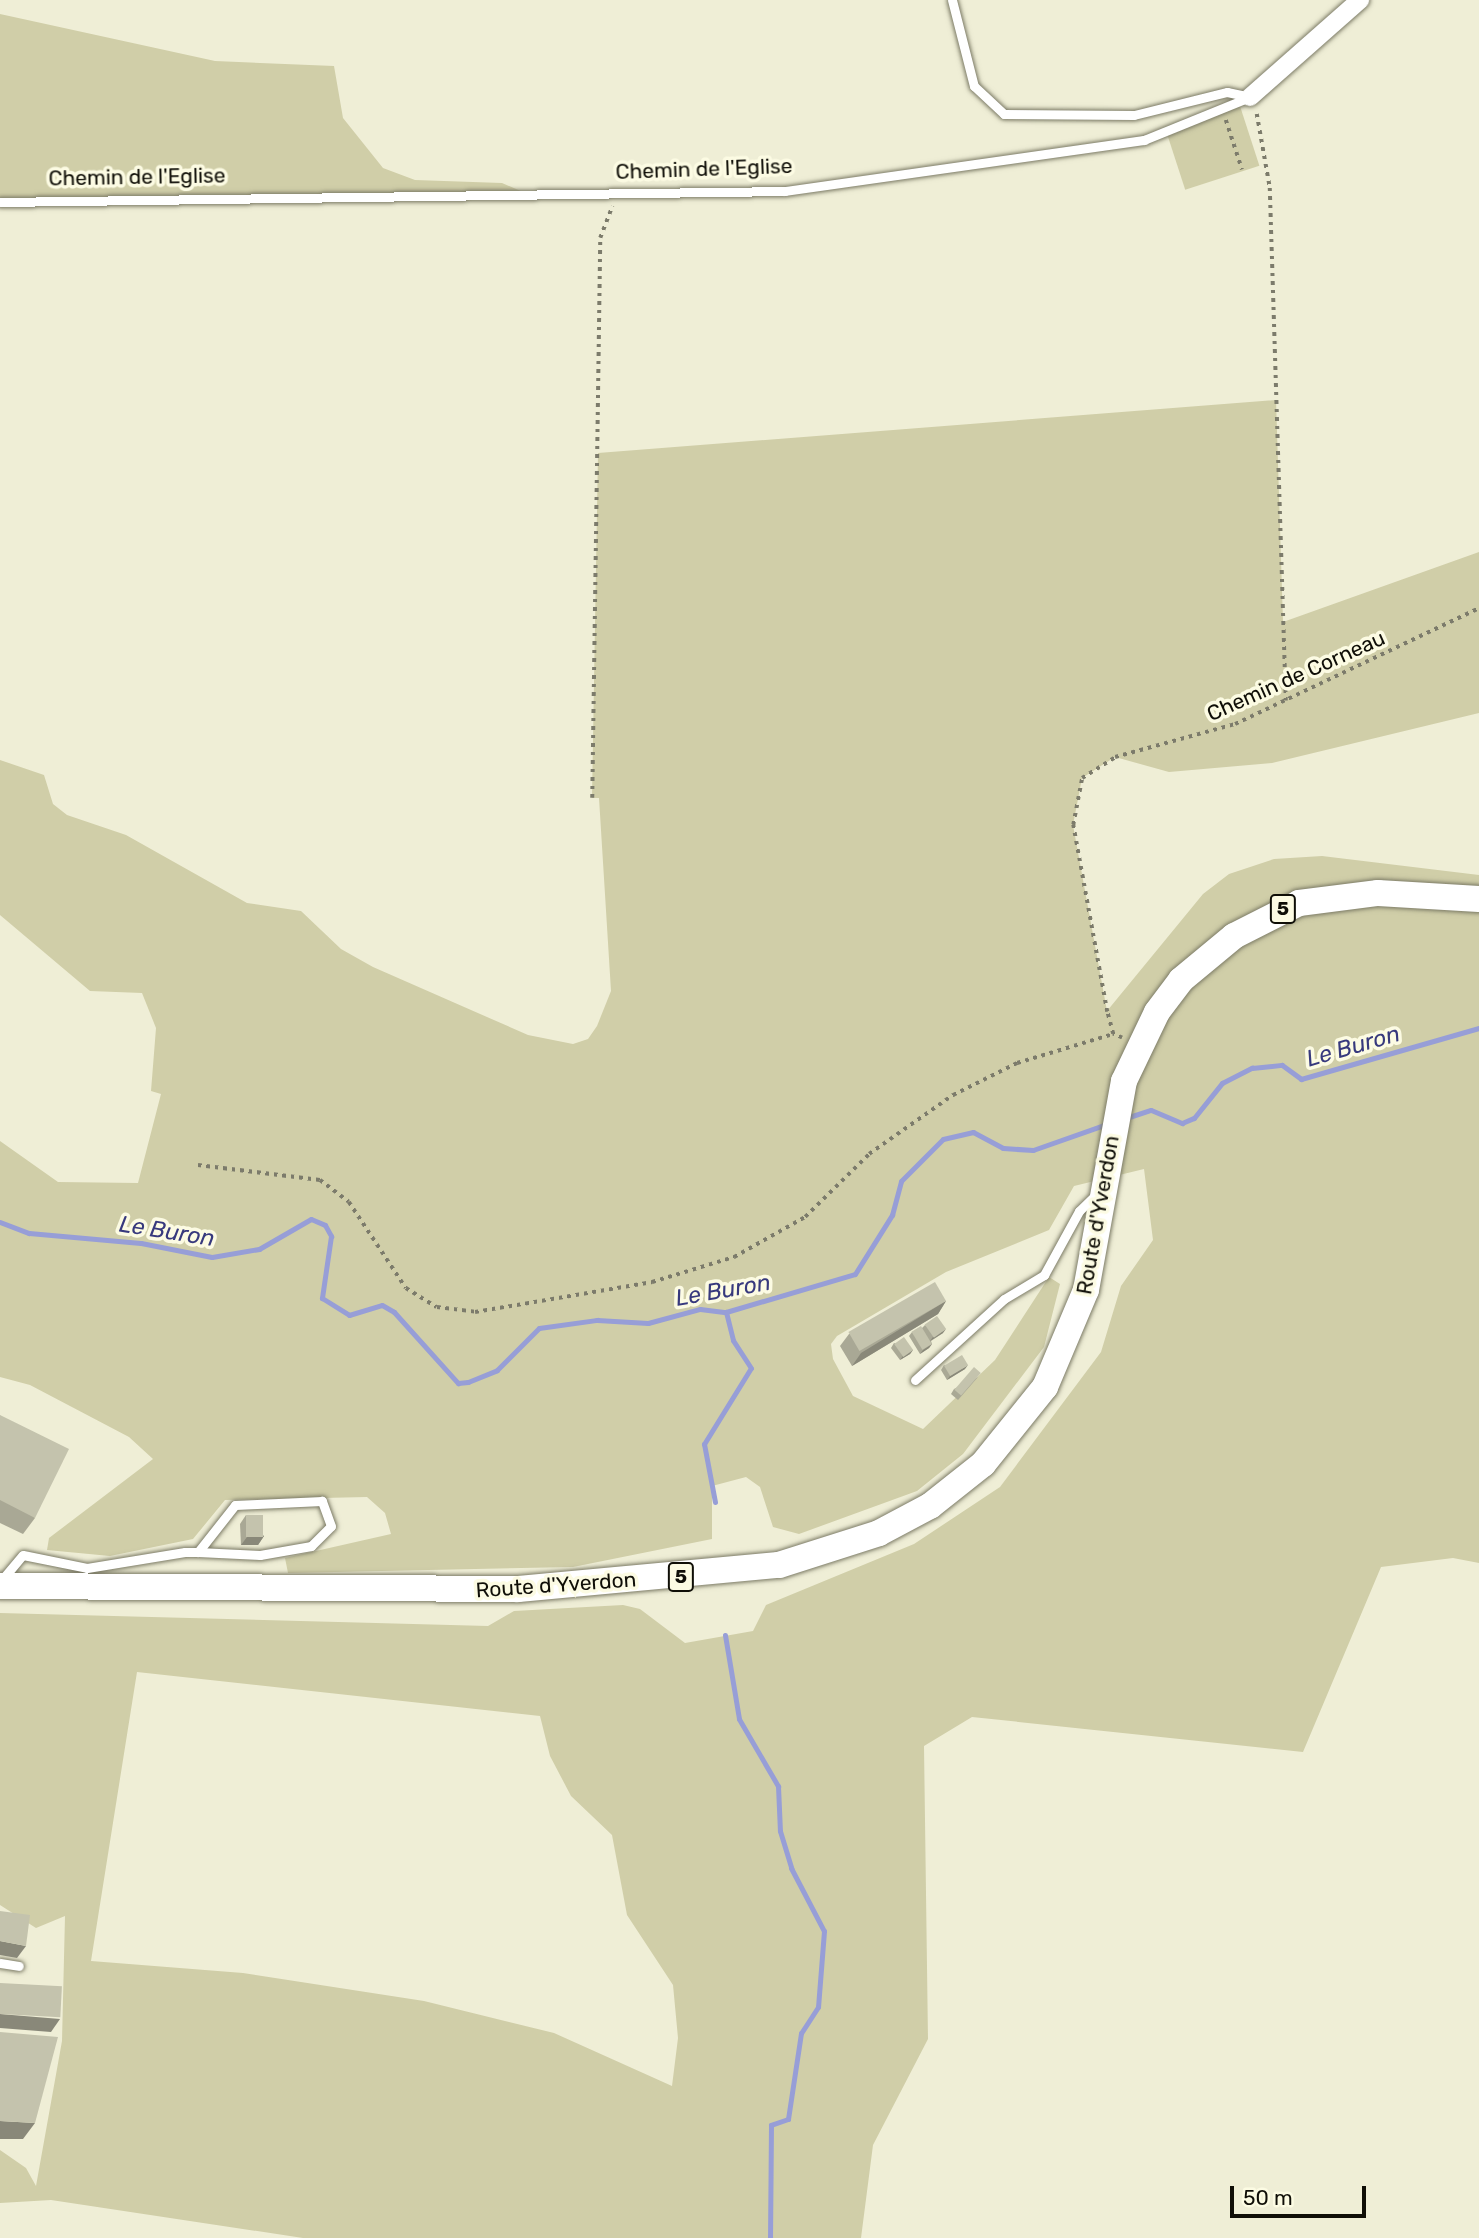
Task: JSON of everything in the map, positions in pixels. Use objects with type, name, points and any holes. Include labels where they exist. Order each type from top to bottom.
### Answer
[{"type":"main road","name":"Route d'Yverdon","points":[[0,1584],[518,1590],[748,1570],[855,1543],[930,1506],[984,1464],[1029,1411],[1077,1319],[1111,1144],[1141,1042],[1181,980],[1208,954],[1280,910],[1358,894],[1479,899]]},
{"type":"street","name":"Chemin de l'Eglise","points":[[1250,97],[1360,0]]},
{"type":"lane","points":[[952,0],[974,86],[1004,114],[1134,115],[1227,92],[1250,97]]},
{"type":"lane","name":"Chemin de l'Eglise","points":[[0,202],[785,191],[1144,140],[1223,111],[1250,97]]},
{"type":"lane","points":[[915,1380],[1004,1299],[1044,1275],[1085,1203],[1104,1190]]},
{"type":"lane","points":[[0,1584],[23,1555],[87,1568],[198,1552],[260,1555],[312,1546],[331,1526],[322,1501],[235,1505],[198,1552]]},
{"type":"lane","points":[[0,1963],[19,1966]]},
{"type":"path","points":[[1250,97],[1267,150],[1270,188],[1286,701]]},
{"type":"path","points":[[1223,111],[1242,169]]},
{"type":"path","points":[[592,798],[600,238],[619,195]]},
{"type":"path","name":"Chemin de Corneau","points":[[1113,1034],[1073,825],[1076,789],[1092,769],[1115,757],[1210,733],[1286,701],[1479,608]]},
{"type":"path","points":[[198,1165],[320,1180],[349,1202],[406,1288],[438,1307],[475,1312],[645,1283],[734,1257],[805,1217],[869,1154],[953,1095],[1017,1063],[1113,1034],[1141,1042]]},
{"type":"shaded area","points":[[0,14],[215,61],[334,66],[343,118],[383,168],[415,180],[502,183],[530,195],[0,202]]},
{"type":"shaded area","points":[[1239,103],[1259,166],[1185,190],[1165,127]]},
{"type":"shaded area","points":[[1276,400],[1283,622],[1479,552],[1479,713],[1272,763],[1169,772],[1115,757],[1082,778],[1073,825],[1107,1011],[1203,894],[1229,874],[1274,859],[1322,856],[1479,875],[1479,1563],[1453,1558],[1381,1567],[1303,1752],[972,1717],[924,1746],[928,2039],[873,2145],[861,2238],[303,2238],[51,2200],[0,2203],[0,2150],[26,2168],[36,2186],[62,2041],[65,1916],[36,1928],[0,1905],[0,1613],[488,1626],[514,1611],[623,1605],[640,1609],[685,1643],[753,1631],[766,1605],[914,1544],[1000,1487],[1101,1352],[1121,1286],[1153,1240],[1144,1169],[1074,1186],[1049,1230],[946,1272],[837,1336],[831,1344],[833,1359],[853,1396],[923,1429],[995,1360],[1049,1277],[1060,1284],[1044,1347],[963,1454],[917,1491],[799,1534],[773,1527],[760,1487],[746,1477],[712,1486],[712,1539],[573,1567],[288,1573],[285,1558],[391,1534],[385,1513],[367,1497],[225,1500],[193,1539],[110,1556],[47,1550],[49,1538],[153,1459],[129,1437],[30,1385],[0,1377],[0,1141],[58,1182],[138,1183],[161,1094],[151,1091],[156,1028],[142,993],[90,991],[0,915],[0,760],[44,775],[53,804],[67,815],[126,835],[247,903],[301,911],[341,949],[373,967],[528,1035],[573,1044],[588,1039],[597,1026],[611,991],[599,798],[592,798],[598,453]],"holes":[[[137,1672],[540,1716],[550,1756],[571,1796],[612,1835],[627,1915],[673,1985],[678,2038],[672,2086],[554,2033],[424,2001],[243,1973],[91,1961]]]},
{"type":"building","points":[[935,1282],[946,1301],[859,1351],[848,1332]]},
{"type":"building","points":[[937,1316],[946,1329],[934,1338],[925,1325]]},
{"type":"building","points":[[921,1326],[932,1344],[922,1350],[912,1332]]},
{"type":"building","points":[[904,1337],[913,1350],[903,1357],[894,1344]]},
{"type":"building","points":[[962,1355],[968,1365],[950,1376],[944,1366]]},
{"type":"building","points":[[974,1367],[981,1373],[961,1396],[954,1390]]},
{"type":"building","points":[[0,1415],[69,1449],[35,1518],[0,1500]]},
{"type":"building","points":[[246,1515],[263,1515],[263,1537],[246,1537]]},
{"type":"building","points":[[0,1911],[30,1915],[26,1946],[0,1941]]},
{"type":"building","points":[[0,1983],[62,1986],[60,2017],[0,2014]]},
{"type":"building","points":[[0,2032],[58,2037],[35,2123],[0,2121]]},
{"type":"waterway","name":"Le Buron","points":[[1126,1118],[1151,1110],[1182,1123],[1194,1118],[1222,1083],[1252,1068],[1282,1065],[1301,1079],[1479,1028]]},
{"type":"waterway","name":"Le Buron","points":[[0,1222],[29,1233],[141,1243],[212,1257],[259,1249],[311,1219],[325,1225],[331,1236],[322,1298],[349,1315],[382,1305],[394,1312],[458,1383],[468,1382],[497,1370],[539,1328],[597,1320],[648,1323],[700,1309],[726,1312],[855,1274],[892,1215],[901,1181],[943,1139],[973,1132],[1003,1148],[1033,1150],[1107,1124]]},
{"type":"waterway","points":[[715,1502],[704,1444],[751,1368],[733,1340],[726,1312]]},
{"type":"waterway","points":[[725,1635],[739,1719],[778,1786],[780,1831],[791,1868],[824,1931],[818,2007],[801,2033],[788,2119],[771,2125],[770,2238]]}]
